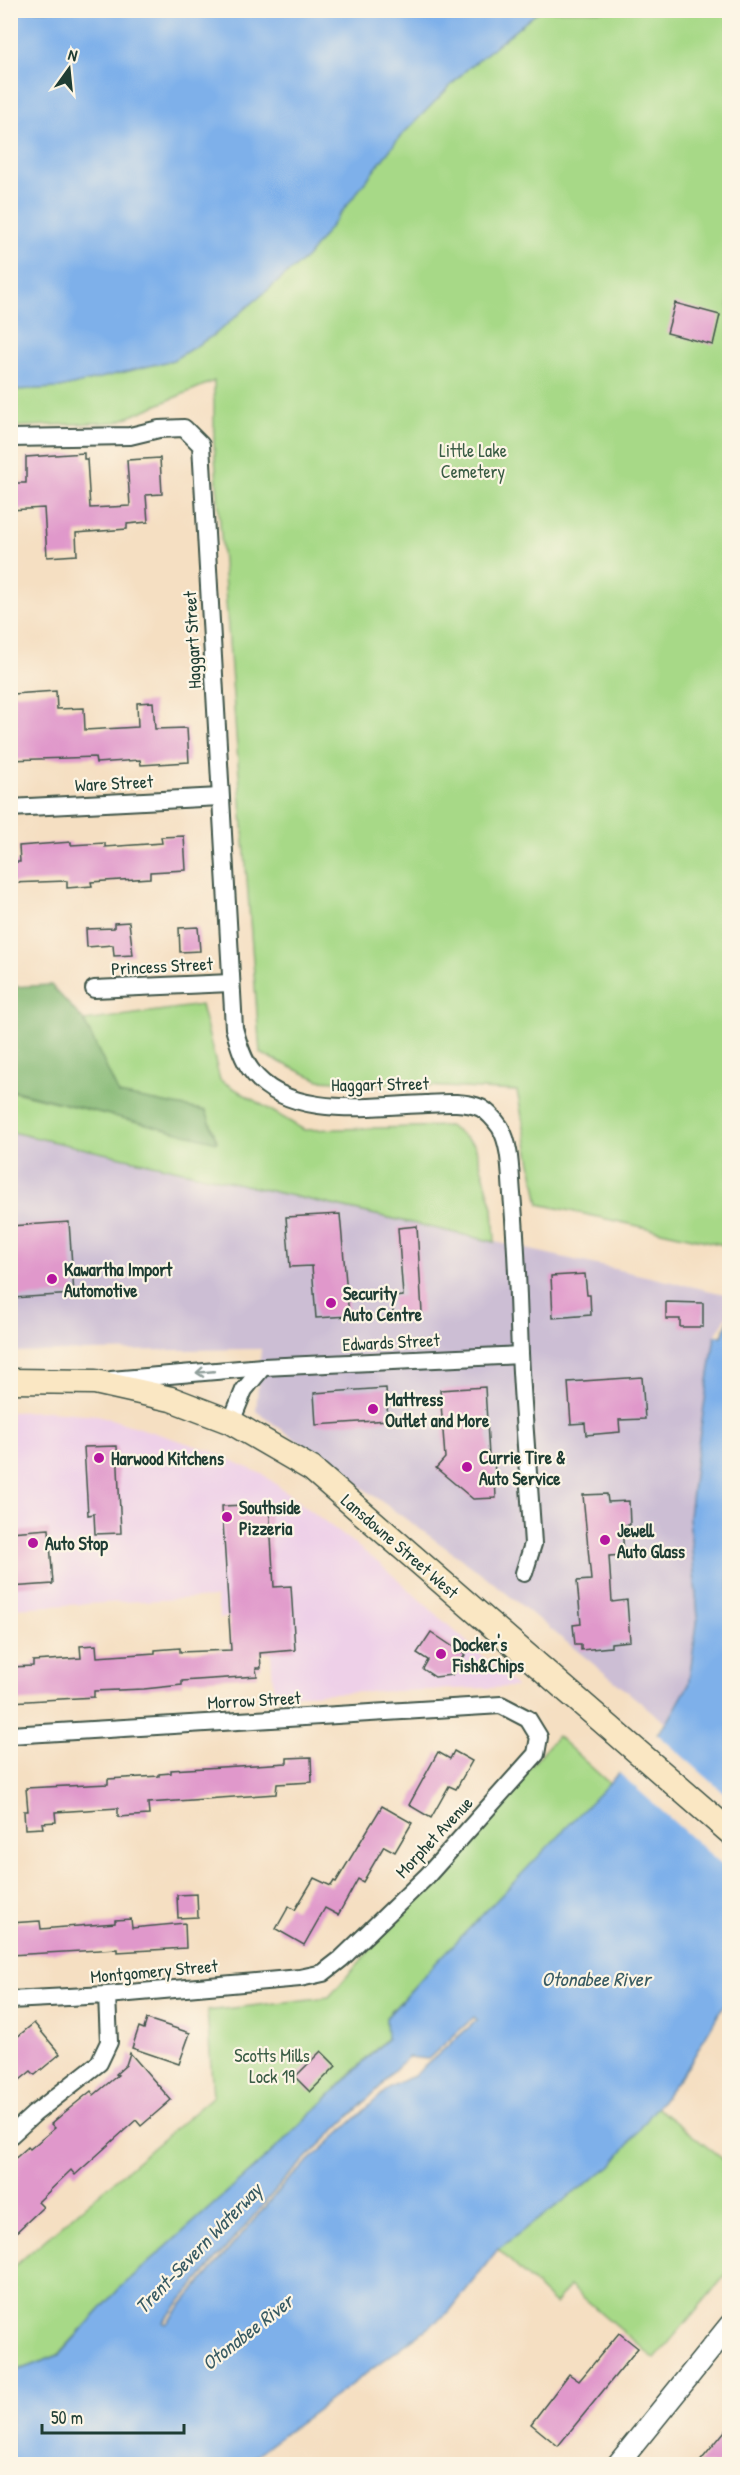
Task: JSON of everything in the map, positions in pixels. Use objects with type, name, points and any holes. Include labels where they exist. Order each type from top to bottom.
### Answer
[{"type":"main road","name":"Lansdowne Street West","points":[[10,1382],[95,1382],[171,1399],[231,1422],[312,1469],[729,1832]]},
{"type":"street","name":"Haggart Street","points":[[10,438],[130,436],[159,429],[184,428],[201,445],[234,1028],[250,1070],[271,1090],[284,1097],[340,1107],[443,1103],[469,1105],[480,1108],[491,1115],[501,1128],[509,1154],[516,1231],[520,1355],[533,1544],[524,1573]]},
{"type":"street","name":"Ware Street","points":[[10,808],[220,796]]},
{"type":"street","name":"Princess Street","points":[[94,989],[231,983]]},
{"type":"street","name":"Edwards Street","points":[[95,1382],[263,1367],[520,1355]]},
{"type":"street","points":[[231,1422],[244,1390],[263,1367]]},
{"type":"street","name":"Morrow Street","points":[[10,1735],[501,1705]]},
{"type":"street","name":"Morphet Avenue","points":[[300,1978],[323,1973],[341,1959],[428,1875],[536,1754],[539,1737],[528,1719],[501,1705]]},
{"type":"street","name":"Montgomery Street","points":[[10,2000],[106,1995],[300,1978]]},
{"type":"street","points":[[10,2136],[99,2063],[109,2042],[106,1995]]},
{"type":"street","points":[[618,2464],[729,2325]]},
{"type":"shaded area","points":[[11,1132],[729,1295],[729,1312],[715,1336],[689,1517],[698,1617],[688,1686],[666,1723],[485,1576],[256,1411],[261,1349],[11,1352]]},
{"type":"shaded area","points":[[48,1411],[98,1415],[209,1450],[264,1475],[378,1562],[517,1687],[274,1695],[268,1615],[220,1618],[216,1597],[11,1608],[11,1412]]},
{"type":"green space","name":"Little Lake Cemetery","points":[[539,11],[729,11],[729,1246],[539,1204],[517,1091],[319,1080],[260,1053],[214,443],[214,381],[117,422],[11,427],[10,390],[60,388],[173,360],[214,335],[307,257],[399,138],[466,70]]},
{"type":"green space","points":[[51,985],[84,1021],[119,1094],[206,1111],[217,1142],[11,1090],[11,987]]},
{"type":"green space","points":[[201,1005],[220,1080],[304,1130],[449,1126],[475,1145],[493,1208],[495,1242],[11,1132],[10,1091],[217,1141],[206,1111],[119,1095],[84,1021]]},
{"type":"green space","name":"Scotts Mills Lock 19","points":[[557,1736],[610,1784],[386,2017],[387,2038],[283,2142],[119,2289],[58,2355],[11,2373],[11,2269],[213,2096],[207,2011],[329,1997]]},
{"type":"green space","points":[[656,2107],[729,2164],[729,2271],[655,2359],[570,2286],[555,2304],[498,2249],[613,2164]]},
{"type":"water","points":[[10,11],[539,11],[466,70],[399,138],[307,257],[214,335],[173,360],[60,388],[11,390]]},
{"type":"water","name":"Otonabee River","points":[[729,1318],[729,1996],[689,2065],[613,2164],[498,2249],[449,2312],[244,2464],[11,2464],[11,2373],[59,2355],[119,2289],[283,2142],[387,2039],[386,2018],[432,1967],[667,1723],[688,1686],[698,1617],[689,1517],[715,1336],[722,1336]],"holes":[[[474,2017],[477,2020],[416,2074],[390,2087],[286,2182],[166,2324],[163,2322],[285,2179],[382,2085],[391,2073],[408,2057],[428,2059]]]},
{"type":"pier","points":[[655,1732],[729,1797],[729,1871],[617,1771]]},
{"type":"building","points":[[675,303],[720,315],[713,345],[667,333]]},
{"type":"building","points":[[84,453],[84,459],[87,459],[90,508],[130,506],[127,460],[160,458],[162,494],[146,495],[148,522],[127,524],[127,529],[76,533],[77,555],[47,557],[44,508],[10,510],[10,483],[26,483],[26,457]]},
{"type":"building","points":[[56,691],[57,709],[84,708],[85,730],[138,727],[137,703],[153,702],[155,729],[187,728],[189,762],[141,765],[140,760],[96,763],[95,757],[10,760],[10,723],[15,723],[13,694]]},
{"type":"building","points":[[184,836],[186,870],[150,872],[150,878],[91,882],[92,886],[67,888],[67,881],[10,883],[10,862],[20,862],[19,846],[71,842],[71,845],[105,843],[105,847],[162,843],[161,837]]},
{"type":"building","points":[[129,922],[133,955],[114,956],[113,945],[87,947],[86,929],[114,928],[114,923]]},
{"type":"building","points":[[198,927],[200,951],[180,952],[179,928]]},
{"type":"building","points":[[340,1214],[349,1316],[316,1318],[312,1266],[290,1267],[286,1217]]},
{"type":"building","points":[[69,1222],[74,1294],[13,1298],[13,1290],[10,1290],[10,1226]]},
{"type":"building","points":[[417,1226],[422,1313],[393,1314],[392,1297],[403,1296],[398,1228]]},
{"type":"building","points":[[585,1274],[587,1295],[590,1295],[591,1315],[553,1318],[551,1276]]},
{"type":"building","points":[[666,1302],[703,1303],[703,1327],[680,1327],[680,1319],[666,1319]]},
{"type":"building","points":[[642,1377],[645,1419],[619,1420],[620,1432],[586,1435],[585,1423],[571,1424],[568,1382]]},
{"type":"building","points":[[485,1387],[489,1456],[494,1455],[496,1498],[473,1499],[436,1468],[445,1458],[440,1390]]},
{"type":"building","points":[[386,1388],[388,1420],[316,1425],[314,1393]]},
{"type":"building","points":[[117,1446],[121,1533],[95,1534],[94,1514],[88,1515],[84,1447]]},
{"type":"building","points":[[607,1494],[608,1502],[629,1501],[630,1525],[622,1525],[624,1555],[609,1556],[612,1602],[627,1600],[630,1641],[611,1643],[611,1647],[581,1650],[581,1645],[575,1645],[573,1625],[581,1624],[577,1581],[591,1580],[583,1495]]},
{"type":"building","points":[[269,1504],[274,1587],[291,1586],[295,1650],[260,1653],[261,1668],[256,1668],[257,1676],[182,1681],[182,1685],[144,1689],[94,1691],[94,1697],[11,1702],[10,1667],[33,1666],[33,1661],[81,1658],[80,1646],[96,1645],[97,1657],[155,1653],[155,1650],[180,1648],[180,1652],[231,1650],[222,1506]]},
{"type":"building","points":[[49,1529],[53,1584],[10,1587],[10,1532]]},
{"type":"building","points":[[431,1632],[465,1655],[452,1675],[435,1677],[423,1669],[428,1660],[417,1653]]},
{"type":"building","points":[[454,1751],[472,1761],[456,1789],[449,1786],[431,1818],[409,1805],[438,1752],[450,1759]]},
{"type":"building","points":[[311,1757],[312,1782],[277,1784],[276,1794],[148,1803],[149,1815],[118,1817],[118,1808],[55,1812],[56,1822],[42,1823],[43,1828],[25,1829],[24,1811],[28,1811],[26,1788],[108,1784],[108,1779],[159,1776],[159,1774],[171,1773],[171,1770],[287,1763],[287,1758]]},
{"type":"building","points":[[382,1806],[412,1823],[395,1852],[384,1846],[363,1882],[358,1879],[338,1915],[325,1908],[304,1945],[276,1929],[289,1906],[295,1910],[314,1878],[331,1886],[334,1881],[336,1882]]},
{"type":"building","points":[[197,1894],[198,1917],[178,1918],[177,1895]]},
{"type":"building","points":[[131,1919],[132,1928],[185,1923],[186,1948],[10,1955],[10,1923],[40,1921],[41,1929],[115,1923],[115,1920]]},
{"type":"building","points":[[147,2019],[190,2033],[179,2064],[132,2048],[139,2027],[144,2029]]},
{"type":"building","points":[[34,2023],[60,2054],[35,2075],[31,2071],[10,2088],[10,2043]]},
{"type":"building","points":[[321,2051],[336,2066],[310,2092],[295,2077]]},
{"type":"building","points":[[130,2053],[171,2100],[141,2126],[136,2120],[75,2175],[71,2170],[38,2202],[43,2207],[10,2238],[10,2163],[55,2128],[51,2124],[65,2112],[91,2091],[94,2095],[118,2075],[116,2074],[126,2065]]},
{"type":"building","points":[[619,2333],[638,2348],[558,2446],[531,2424],[569,2374],[579,2381]]},
{"type":"building","points":[[729,2426],[729,2464],[698,2464]]},
{"type":"place","name":"Kawartha Import Automotive","points":[[52,1279]]},
{"type":"place","name":"Security Auto Centre","points":[[331,1303]]},
{"type":"place","name":"Mattress Outlet and More","points":[[373,1409]]},
{"type":"place","name":"Harwood Kitchens","points":[[99,1458]]},
{"type":"place","name":"Currie Tire & Auto Service","points":[[467,1467]]},
{"type":"place","name":"Southside Pizzeria","points":[[227,1517]]},
{"type":"place","name":"Jewell Auto Glass","points":[[605,1540]]},
{"type":"place","name":"Auto Stop","points":[[33,1543]]},
{"type":"place","name":"Docker's Fish&Chips","points":[[441,1654]]},
{"type":"water label","name":"Trent–Severn Waterway","points":[[198,2248]]}]
